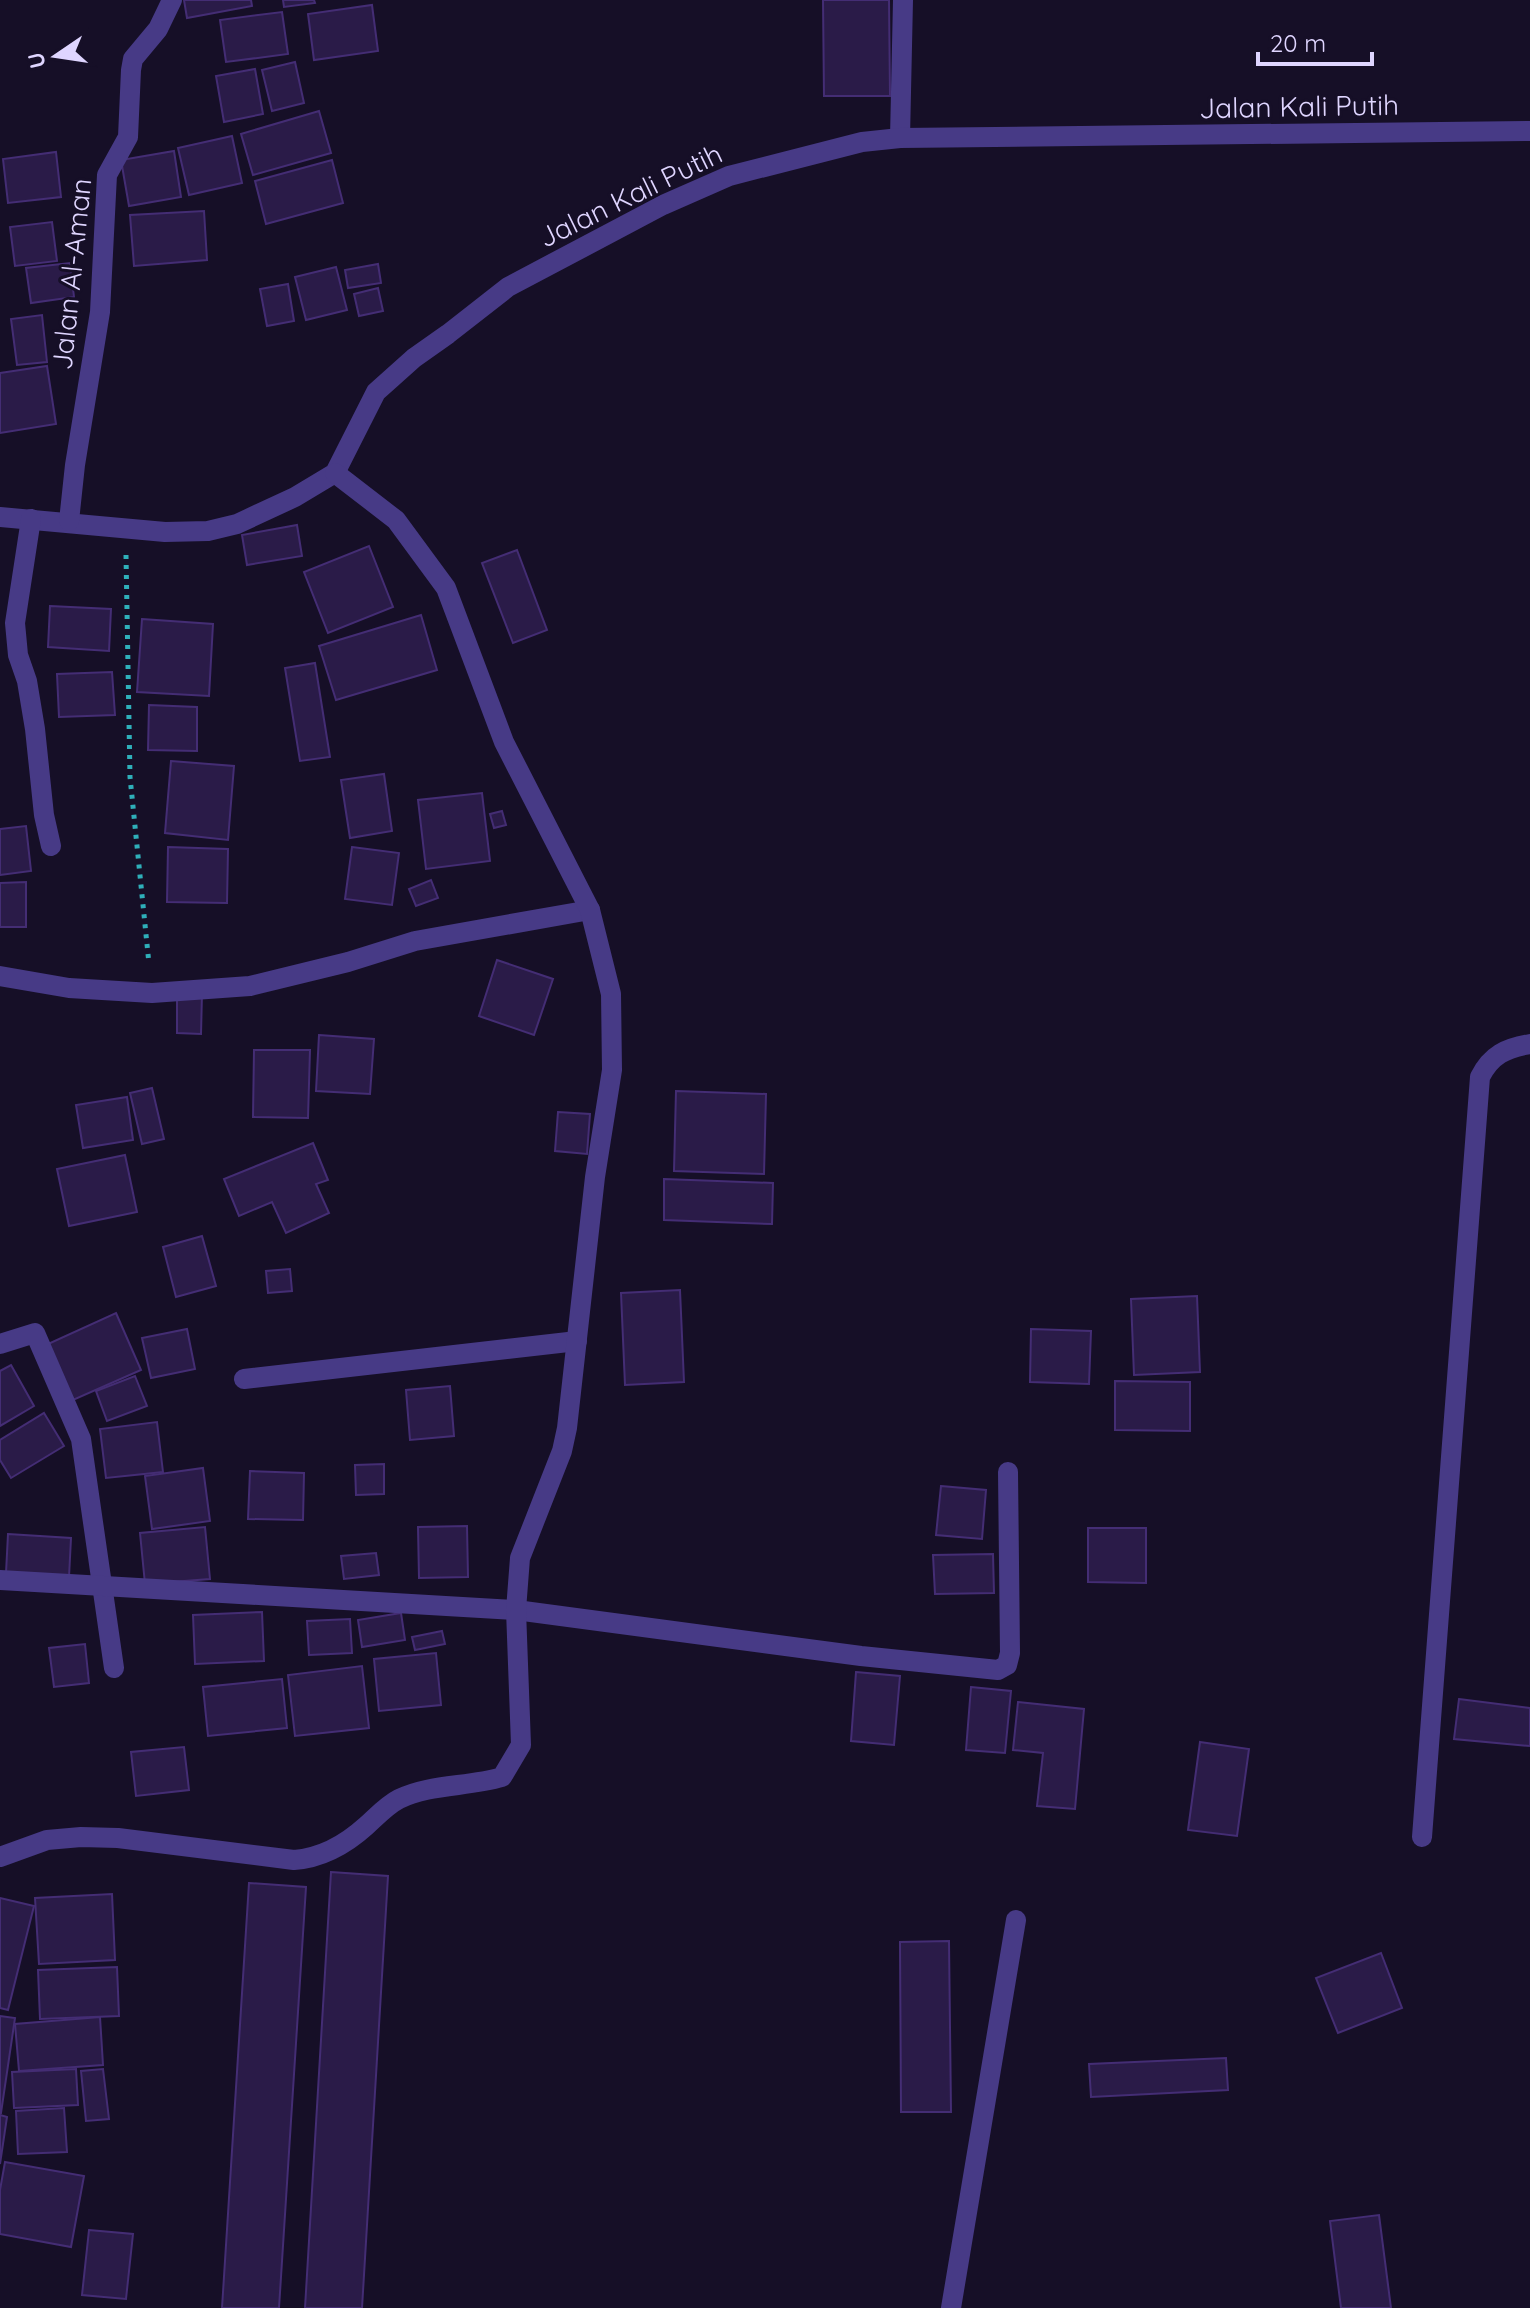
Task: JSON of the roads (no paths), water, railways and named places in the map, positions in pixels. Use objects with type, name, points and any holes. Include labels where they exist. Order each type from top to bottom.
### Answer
[{"type":"street","name":"Jalan Al-Aman","points":[[69,521],[100,312],[107,175],[128,137],[133,59],[158,29],[172,0]]},
{"type":"street","points":[[900,138],[903,0]]},
{"type":"street","name":"Jalan Kali Putih","points":[[335,473],[376,392],[414,358],[508,287],[663,205],[729,176],[862,142],[900,138],[1530,131]]},
{"type":"street","points":[[0,517],[165,532],[208,531],[237,524],[295,497],[335,473],[396,520],[446,588],[504,742],[590,910],[611,994],[613,1044],[562,1451],[520,1558],[516,1610],[521,1745],[502,1777],[477,1785],[422,1790],[397,1800],[339,1846],[312,1859],[294,1860],[118,1838],[81,1837],[47,1840],[0,1857]]},
{"type":"street","points":[[31,519],[15,623],[18,655],[27,681],[35,729],[44,815],[51,846]]},
{"type":"street","points":[[0,976],[69,988],[152,993],[250,986],[348,962],[415,941],[590,910]]},
{"type":"street","points":[[1422,1837],[1480,1077],[1488,1060],[1516,1046],[1530,1044]]},
{"type":"street","points":[[0,1344],[35,1333],[81,1439],[114,1668]]},
{"type":"street","points":[[244,1379],[577,1341]]},
{"type":"street","points":[[0,1580],[516,1610],[861,1656],[998,1670],[1007,1665],[1010,1653],[1008,1472]]},
{"type":"street","points":[[951,2308],[1016,1920]]}]
